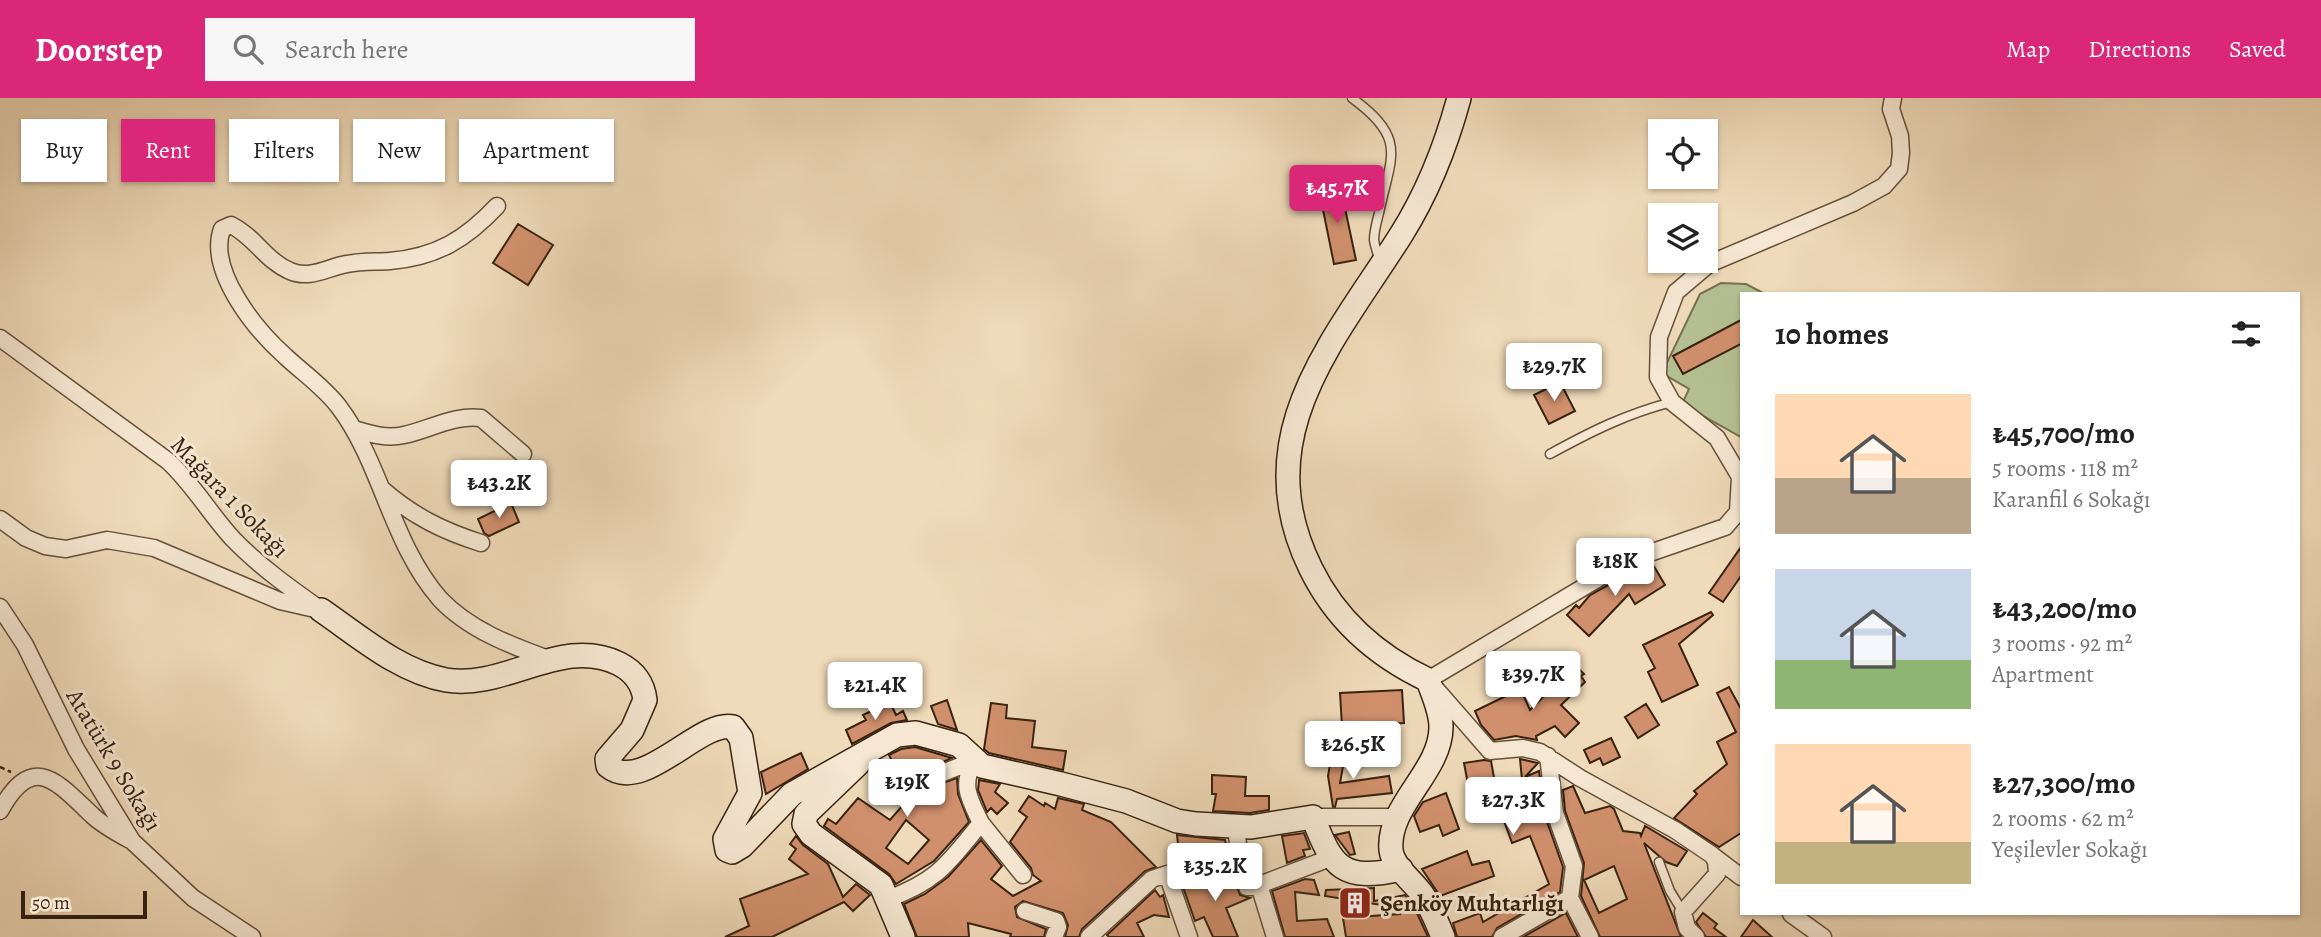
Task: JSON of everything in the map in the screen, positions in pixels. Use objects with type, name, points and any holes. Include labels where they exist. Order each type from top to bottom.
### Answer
[{"type":"street","points":[[1459,98],[1438,164],[1402,233],[1325,351],[1307,388],[1288,455],[1289,501],[1307,562],[1336,610],[1371,646],[1406,670],[1428,680],[1490,751],[1523,748],[1534,749],[1548,756],[1580,778],[1655,818],[1740,876]]},
{"type":"street","points":[[1428,680],[1609,572],[1644,555],[1725,527],[1738,512],[1740,477],[1717,438],[1672,402],[1658,377],[1656,368],[1659,337],[1676,292],[1709,264],[1853,203],[1884,186],[1899,169],[1901,153],[1900,135],[1891,109],[1893,98]]},
{"type":"street","points":[[497,206],[475,229],[457,243],[446,247],[413,257],[344,264],[303,275],[275,263],[242,230],[231,225],[222,229],[218,240],[221,262],[229,284],[241,304],[283,355],[326,392],[354,429],[409,552],[441,599],[457,614],[479,628],[510,645],[553,661]]},
{"type":"street","name":"Mağara 1 Sokağı","points":[[0,338],[168,460],[255,561],[321,610]]},
{"type":"street","points":[[354,429],[384,437],[402,436],[458,420],[481,418],[523,453]]},
{"type":"street","points":[[378,485],[411,513],[481,543]]},
{"type":"street","name":"Mağara 1 Sokağı","points":[[0,519],[26,538],[45,547],[66,548],[107,540],[154,548],[280,601],[321,610]]},
{"type":"street","name":"Atatürk 9 Sokağı","points":[[0,607],[25,645],[76,750],[132,841],[193,898],[252,937]]},
{"type":"street","points":[[321,610],[413,670],[446,680],[468,681],[496,677],[572,656],[613,661],[628,667],[644,688],[643,710],[632,730],[607,758],[608,766],[614,771],[651,766],[719,727],[726,725],[737,730],[750,793],[725,839],[727,850],[732,852],[742,846],[792,794],[897,735],[916,733],[959,745],[988,768],[1126,801],[1177,821],[1236,827],[1313,817],[1398,817]]},
{"type":"street","points":[[1428,680],[1438,711],[1440,739],[1398,817],[1391,848],[1393,858],[1422,895],[1443,937]]},
{"type":"street","points":[[874,748],[806,814],[804,824],[810,834],[881,885],[903,937]]},
{"type":"street","points":[[1548,756],[1555,813],[1574,866],[1570,898],[1590,937]]},
{"type":"street","points":[[935,776],[975,760]]},
{"type":"street","points":[[975,760],[966,776],[966,783],[981,823],[1023,875]]},
{"type":"street","points":[[0,811],[16,788],[27,779],[36,775],[47,776],[96,818],[132,841]]},
{"type":"street","points":[[1313,817],[1330,858],[1346,869],[1367,875],[1401,869]]},
{"type":"street","points":[[888,899],[929,882],[946,866],[981,823]]},
{"type":"street","points":[[1236,827],[1245,885],[1250,888],[1330,858]]},
{"type":"street","points":[[1691,936],[1683,912],[1717,874],[1716,861],[1712,855]]},
{"type":"street","points":[[1088,937],[1152,879],[1240,861]]},
{"type":"street","points":[[1167,874],[1189,937]]},
{"type":"street","points":[[1259,885],[1275,937]]},
{"type":"street","points":[[1502,937],[1570,898]]},
{"type":"street","points":[[1025,911],[1056,920],[1058,927],[1054,937]]},
{"type":"street","points":[[1792,915],[1823,937]]},
{"type":"lane","points":[[1352,98],[1374,114],[1391,142],[1392,167],[1384,190],[1374,240],[1381,265]]},
{"type":"lane","points":[[1550,454],[1631,413],[1672,402]]},
{"type":"lane","points":[[1659,862],[1670,891],[1683,912]]},
{"type":"green space","points":[[1721,283],[1746,284],[1761,292],[1740,292],[1740,436],[1682,404],[1689,389],[1662,373],[1700,294]]},
{"type":"building","points":[[1340,185],[1356,260],[1334,264],[1319,190]]},
{"type":"building","points":[[518,224],[553,245],[528,285],[493,263]]},
{"type":"building","points":[[1740,321],[1740,345],[1683,374],[1673,356]]},
{"type":"building","points":[[1560,382],[1575,411],[1549,424],[1534,395]]},
{"type":"building","points":[[519,463],[527,464],[539,476],[522,491],[506,474]]},
{"type":"building","points":[[511,503],[519,522],[489,536],[484,533],[478,519]]},
{"type":"building","points":[[1740,548],[1740,577],[1723,602],[1709,593]]},
{"type":"building","points":[[1652,563],[1665,585],[1635,604],[1629,594],[1589,636],[1567,615],[1576,605],[1579,608],[1590,595],[1610,584],[1613,587]]},
{"type":"building","points":[[1711,612],[1713,615],[1679,644],[1698,685],[1662,702],[1648,672],[1655,668],[1643,645]]},
{"type":"building","points":[[1571,661],[1584,674],[1581,676],[1585,682],[1561,705],[1579,723],[1565,737],[1555,726],[1536,736],[1537,740],[1516,736],[1494,740],[1481,725],[1475,711],[1521,690],[1530,710],[1566,674],[1561,670]]},
{"type":"building","points":[[1729,687],[1740,707],[1740,834],[1719,847],[1674,818],[1697,794],[1694,791],[1727,764],[1717,742],[1736,732],[1717,693]]},
{"type":"building","points":[[1402,690],[1404,723],[1342,726],[1340,693]]},
{"type":"building","points":[[947,700],[957,730],[938,724],[931,706]]},
{"type":"building","points":[[890,702],[896,715],[903,711],[907,720],[891,723],[852,744],[846,730],[866,720],[863,715]]},
{"type":"building","points":[[991,703],[1007,705],[1006,718],[1035,721],[1032,747],[1066,751],[1063,770],[989,753],[984,749]]},
{"type":"building","points":[[1646,704],[1659,725],[1638,738],[1625,717]]},
{"type":"building","points":[[1611,738],[1620,757],[1603,765],[1600,758],[1590,763],[1584,750]]},
{"type":"building","points":[[915,747],[952,758],[927,769],[925,779],[934,786],[957,778],[958,794],[969,822],[934,861],[896,884],[889,874],[824,826],[828,819],[836,824],[858,798],[890,820],[904,804],[892,783],[900,777],[889,755],[901,749]],"holes":[[[906,820],[929,840],[908,864],[886,848]]]},
{"type":"building","points":[[1333,747],[1346,750],[1340,783],[1389,776],[1392,793],[1337,799],[1333,807],[1328,776]]},
{"type":"building","points":[[801,753],[808,769],[766,794],[761,772]]},
{"type":"building","points":[[1520,759],[1538,763],[1525,777],[1539,771],[1545,816],[1563,867],[1560,892],[1497,928],[1492,937],[1457,937],[1453,923],[1480,913],[1483,922],[1549,884],[1530,836],[1512,843],[1500,810],[1475,822],[1464,763],[1491,761],[1497,794],[1523,790]]},
{"type":"building","points":[[1212,775],[1246,777],[1245,796],[1269,796],[1269,810],[1250,813],[1213,811],[1216,794],[1212,794]]},
{"type":"building","points":[[979,780],[1000,784],[995,792],[1008,803],[997,814],[991,808],[987,812],[978,790]]},
{"type":"building","points":[[1573,786],[1585,813],[1610,806],[1614,809],[1623,831],[1640,833],[1641,836],[1645,826],[1687,851],[1677,866],[1666,862],[1644,843],[1681,937],[1600,937],[1581,896],[1584,863],[1565,811],[1563,790]],"holes":[[[1614,866],[1627,899],[1599,913],[1584,880]]]},
{"type":"building","points":[[1446,793],[1459,829],[1443,836],[1439,825],[1420,832],[1414,816],[1423,802]]},
{"type":"building","points":[[1029,796],[1044,806],[1045,803],[1055,809],[1058,798],[1084,804],[1082,810],[1111,822],[1156,867],[1145,871],[1082,929],[1079,937],[1065,937],[1068,925],[1063,913],[1023,901],[1015,907],[1017,917],[1046,929],[1044,937],[1010,937],[1011,934],[968,923],[969,937],[917,937],[904,904],[925,894],[948,877],[981,840],[1002,866],[991,879],[1013,896],[1041,881],[1033,875],[1031,868],[1010,842],[1027,817],[1019,811]]},
{"type":"building","points":[[1349,832],[1355,854],[1350,855],[1335,835]]},
{"type":"building","points":[[1304,833],[1310,849],[1303,850],[1305,856],[1287,863],[1282,836]]},
{"type":"building","points":[[1177,835],[1225,840],[1228,852],[1180,861]]},
{"type":"building","points":[[796,836],[803,845],[828,864],[843,897],[856,884],[870,895],[853,911],[844,902],[772,937],[725,937],[749,926],[740,899],[808,874],[789,859],[796,849],[790,844]]},
{"type":"building","points":[[1467,851],[1472,865],[1489,861],[1494,876],[1440,896],[1422,869]]},
{"type":"building","points":[[1232,873],[1240,895],[1250,898],[1226,908],[1238,937],[1213,937],[1204,917],[1195,921],[1183,887],[1190,884],[1188,881]]},
{"type":"building","points":[[1305,879],[1314,880],[1319,895],[1295,892],[1297,921],[1327,919],[1334,937],[1285,937],[1272,891]]},
{"type":"building","points":[[1374,888],[1374,901],[1405,895],[1428,937],[1346,937],[1343,918],[1400,914],[1400,908],[1325,896],[1326,890]]},
{"type":"building","points":[[1155,890],[1160,897],[1163,895],[1169,917],[1154,915],[1137,923],[1144,937],[1107,935]]},
{"type":"building","points":[[1566,913],[1578,937],[1523,937]]},
{"type":"building","points":[[1703,913],[1717,924],[1714,928],[1726,937],[1706,937],[1696,922]]},
{"type":"building","points":[[1753,920],[1772,937],[1741,937]]},
{"type":"place","name":"Şenköy Muhtarlığı","points":[[1355,903]]}]
